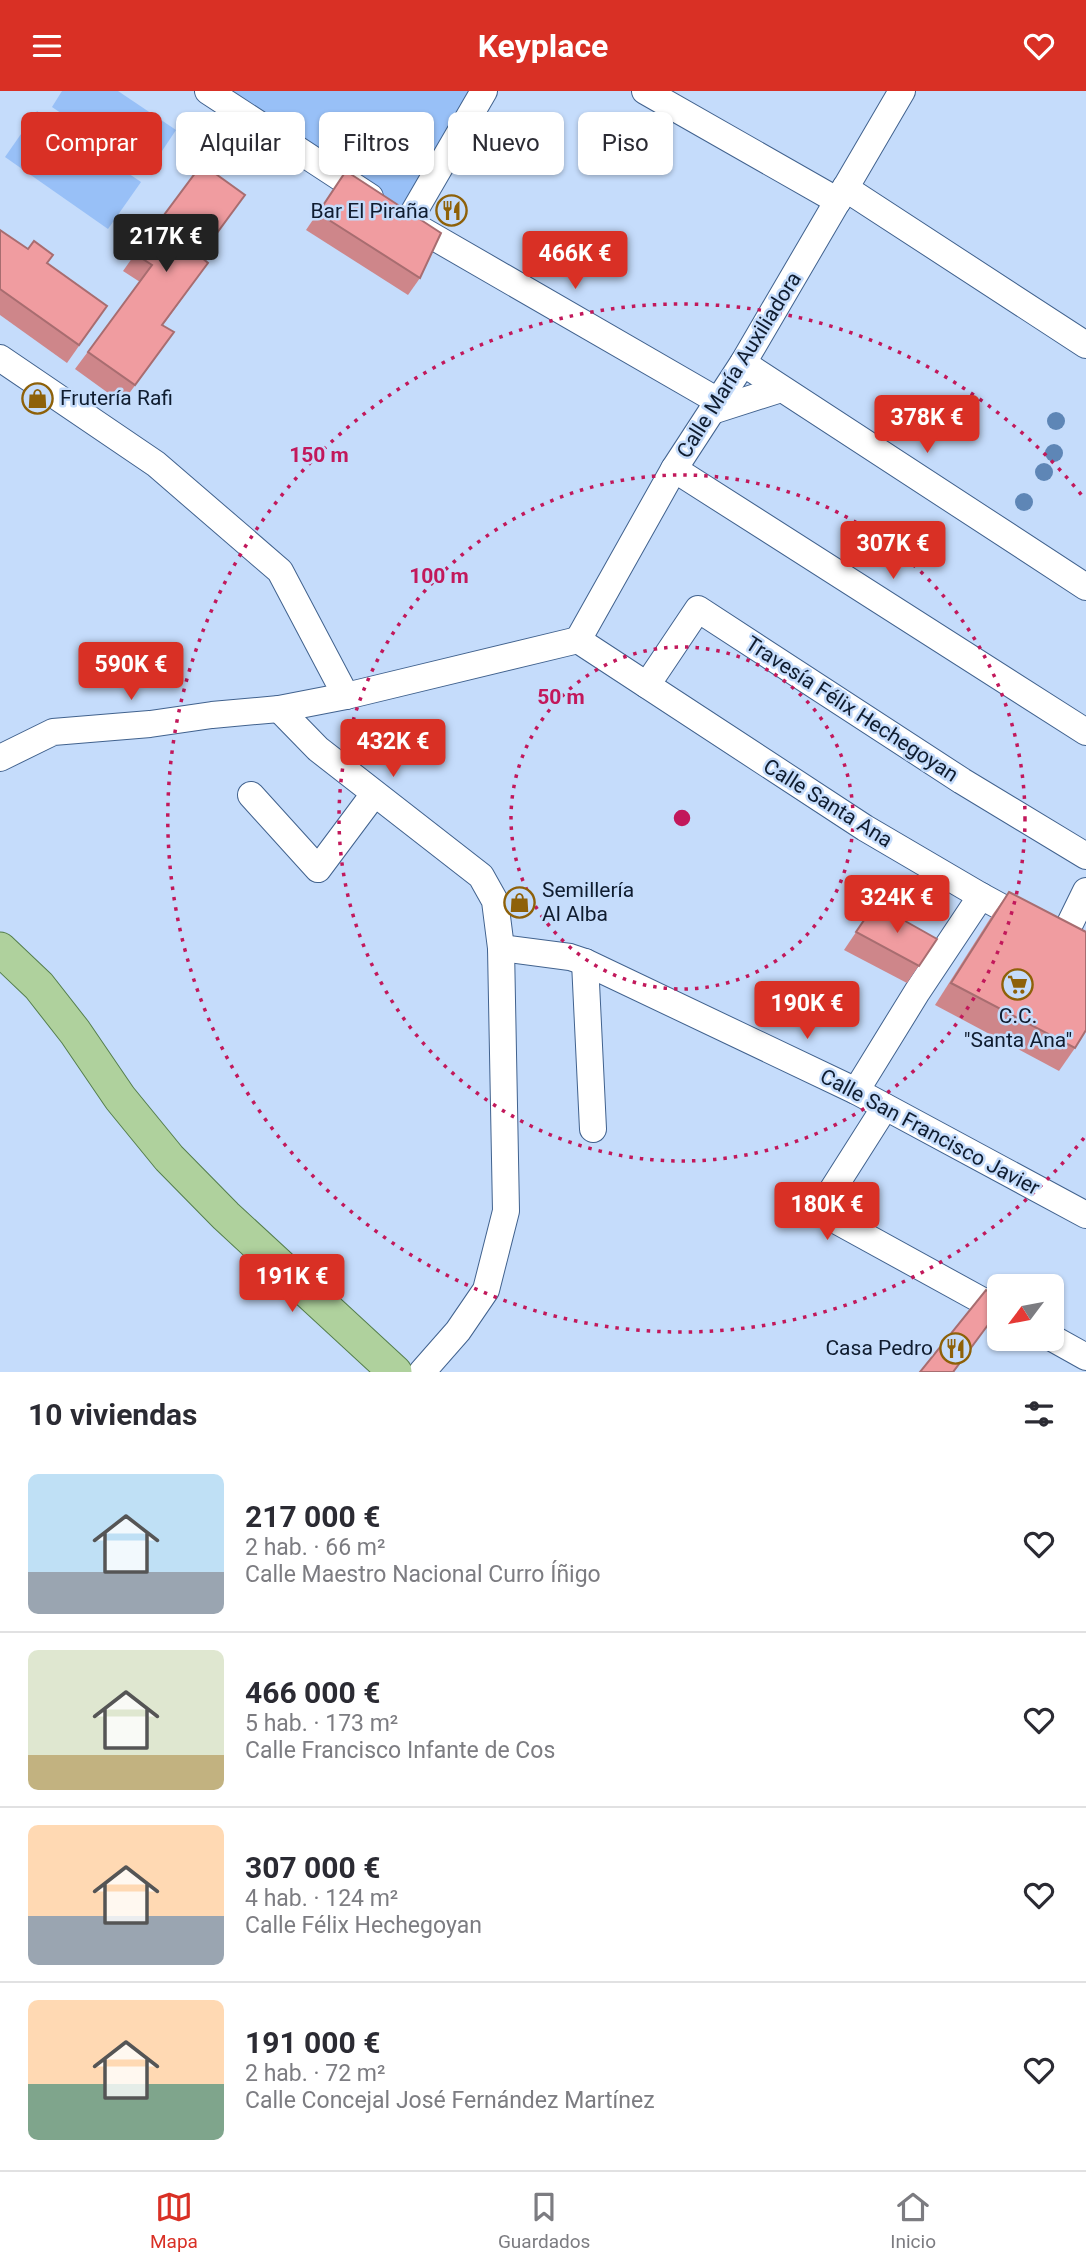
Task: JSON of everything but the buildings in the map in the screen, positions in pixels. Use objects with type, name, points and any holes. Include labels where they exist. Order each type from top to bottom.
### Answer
[{"type":"main road","points":[[0,949],[39,986],[120,1097],[169,1158],[226,1216],[395,1372]]},
{"type":"street","points":[[208,91],[408,222],[715,406],[781,389]]},
{"type":"street","points":[[408,222],[484,91]]},
{"type":"street","points":[[645,91],[842,195],[1086,345]]},
{"type":"street","name":"Calle María Auxiliadora","points":[[578,640],[674,469],[743,363],[902,91]]},
{"type":"street","points":[[0,358],[156,464],[279,571],[346,696]]},
{"type":"street","points":[[743,363],[1086,587]]},
{"type":"street","points":[[674,469],[1086,732]]},
{"type":"street","name":"Travesía Félix Hechegoyan","points":[[647,685],[698,608],[962,781],[1086,856]]},
{"type":"street","points":[[0,758],[53,732],[279,709],[346,696],[578,640]]},
{"type":"street","name":"Calle Santa Ana","points":[[578,640],[865,828],[1086,953]]},
{"type":"street","points":[[279,709],[318,749],[481,876],[495,901],[501,948],[506,1211],[486,1290],[458,1331],[422,1372]]},
{"type":"street","points":[[251,795],[318,869],[374,794]]},
{"type":"street","points":[[1062,940],[1086,891]]},
{"type":"street","points":[[856,1091],[981,896]]},
{"type":"street","name":"Calle San Francisco Javier","points":[[501,948],[569,957],[585,962],[856,1091],[1086,1215]]},
{"type":"street","points":[[585,962],[593,1129]]},
{"type":"street","points":[[885,1107],[819,1211],[987,1303]]},
{"type":"street","points":[[1064,1345],[1086,1357]]},
{"type":"shaded area","points":[[62,91],[118,91],[149,112],[59,112],[52,107]]},
{"type":"shaded area","points":[[208,91],[484,91],[472,112],[448,112],[448,153],[408,222],[336,175],[434,175],[434,112],[319,112],[319,164],[305,155],[305,112],[240,112]]},
{"type":"shaded area","points":[[162,121],[176,130],[162,151]]},
{"type":"shaded area","points":[[21,134],[21,168],[5,157]]},
{"type":"shaded area","points":[[31,175],[131,175],[141,182],[108,229]]},
{"type":"place","name":"Bar El Piraña","points":[[452,211]]},
{"type":"place","name":"Frutería Rafi","points":[[37,398]]},
{"type":"place","name":"Semillería Al Alba","points":[[519,902]]},
{"type":"place","name":"C.C. \"Santa Ana\"","points":[[1018,984]]},
{"type":"place","name":"Casa Pedro","points":[[956,1348]]}]
